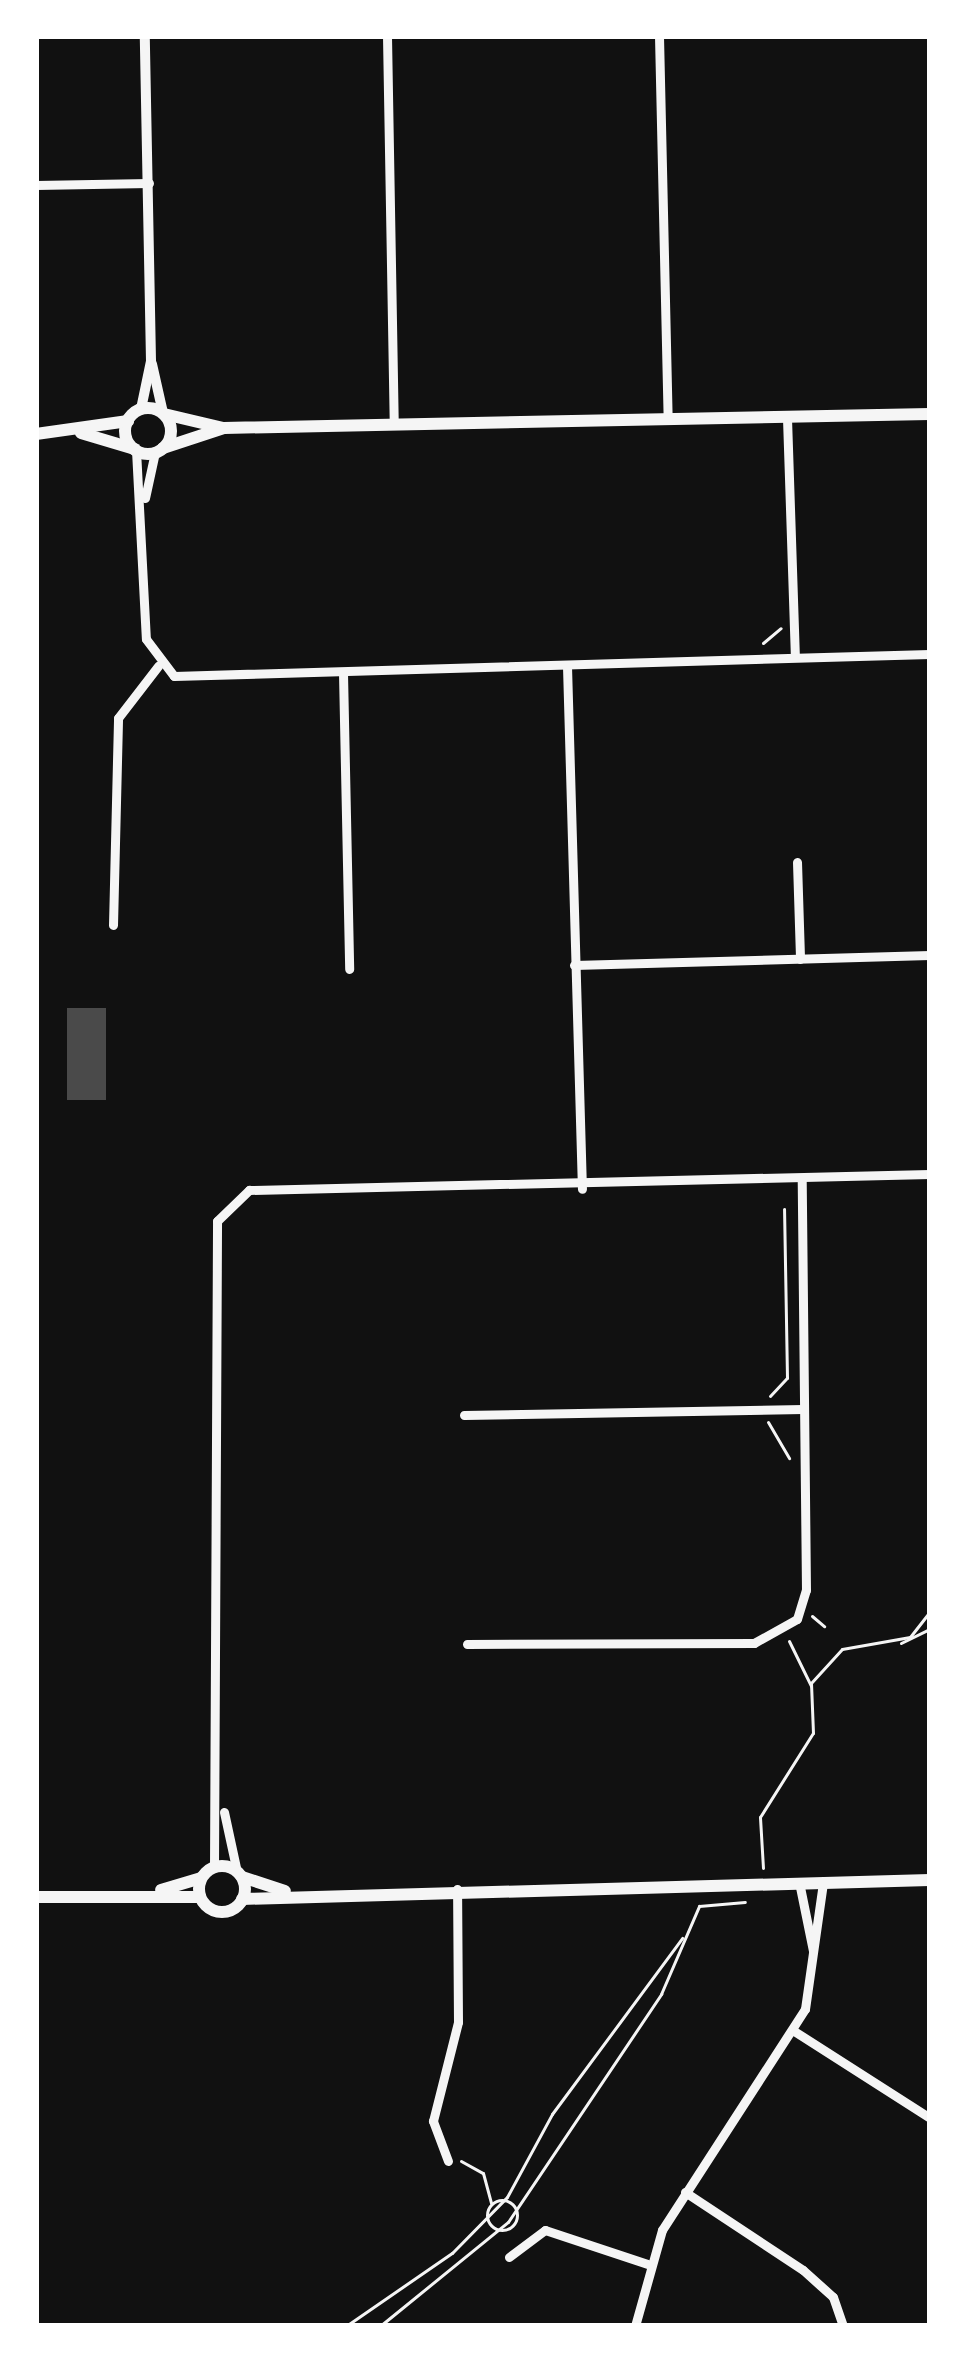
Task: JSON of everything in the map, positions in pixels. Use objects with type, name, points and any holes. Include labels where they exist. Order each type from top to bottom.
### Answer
[{"type":"main road","points":[[36,434],[80,433],[128,421],[141,409],[224,428],[930,414]]},
{"type":"main road","points":[[159,450],[164,414]]},
{"type":"main road","points":[[128,421],[136,450]]},
{"type":"main road","points":[[80,433],[136,450],[159,450],[224,428]]},
{"type":"main road","points":[[148,1894],[201,1878],[214,1867],[292,1893]]},
{"type":"main road","points":[[240,1875],[242,1899]]},
{"type":"main road","points":[[200,1897],[201,1878]]},
{"type":"main road","points":[[36,1898],[200,1897],[223,1912],[242,1899],[292,1893],[930,1880]]},
{"type":"street","points":[[141,409],[151,361],[145,36]]},
{"type":"street","points":[[387,36],[394,424]]},
{"type":"street","points":[[659,36],[668,419]]},
{"type":"street","points":[[36,185],[149,183]]},
{"type":"street","points":[[151,361],[164,414]]},
{"type":"street","points":[[788,418],[795,656]]},
{"type":"street","points":[[136,450],[143,503],[146,640],[158,666],[174,676],[930,654]]},
{"type":"street","points":[[143,503],[159,450]]},
{"type":"street","points":[[113,925],[118,718],[158,666]]},
{"type":"street","points":[[567,666],[581,1189]]},
{"type":"street","points":[[343,673],[349,969]]},
{"type":"street","points":[[797,862],[800,959]]},
{"type":"street","points":[[574,965],[930,955]]},
{"type":"street","points":[[214,1867],[222,1807],[218,1221],[249,1190],[581,1189],[930,1174]]},
{"type":"street","points":[[467,1645],[782,1634],[806,1590],[802,1179]]},
{"type":"street","points":[[464,1415],[803,1409]]},
{"type":"street","points":[[222,1807],[240,1875]]},
{"type":"street","points":[[799,1882],[813,1952]]},
{"type":"street","points":[[635,2326],[648,2264],[686,2192],[794,2031],[823,1882]]},
{"type":"street","points":[[448,2161],[434,2120],[458,2022],[457,1889]]},
{"type":"street","points":[[794,2031],[930,2118]]},
{"type":"street","points":[[686,2192],[803,2270],[833,2297],[843,2326]]},
{"type":"street","points":[[509,2257],[545,2230],[648,2264]]},
{"type":"path","points":[[739,645],[794,628]]},
{"type":"path","points":[[784,1209],[787,1378],[767,1410],[790,1477]]},
{"type":"path","points":[[888,1646],[930,1611]]},
{"type":"path","points":[[811,1686],[842,1649],[888,1646],[930,1629]]},
{"type":"path","points":[[763,1868],[760,1817],[813,1733],[811,1686],[802,1653],[782,1634]]},
{"type":"path","points":[[380,2326],[501,2230],[517,2210],[662,1994],[698,1906],[765,1901]]},
{"type":"path","points":[[346,2326],[488,2218],[504,2200],[552,2114],[687,1933]]},
{"type":"path","points":[[448,2161],[477,2167],[491,2204],[488,2218]]},
{"type":"path","points":[[491,2204],[504,2200]]},
{"type":"path","points":[[504,2200],[517,2210]]},
{"type":"path","points":[[488,2218],[501,2230]]},
{"type":"building","points":[[67,1008],[106,1008],[106,1100],[67,1100]]}]
